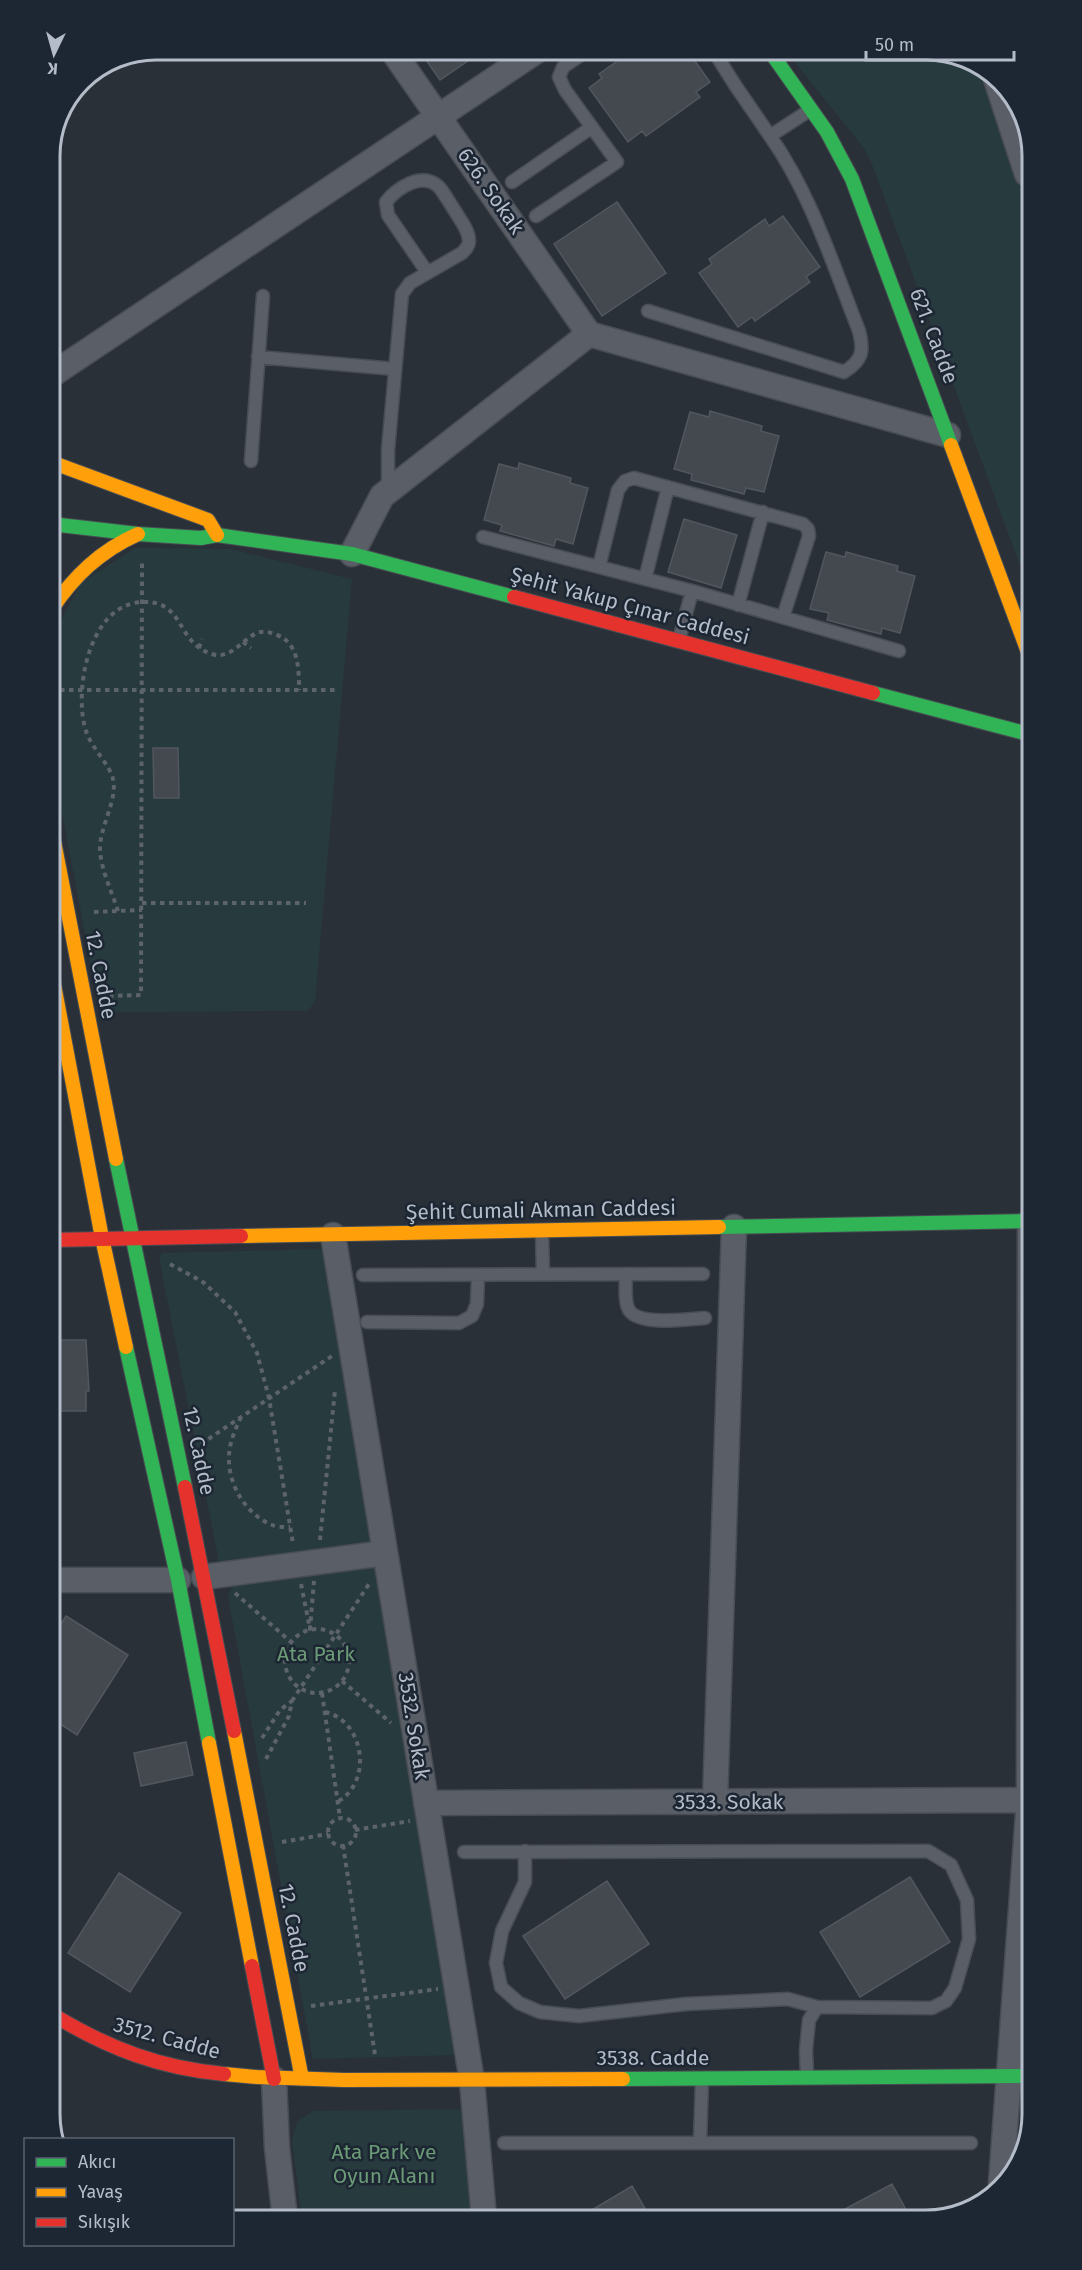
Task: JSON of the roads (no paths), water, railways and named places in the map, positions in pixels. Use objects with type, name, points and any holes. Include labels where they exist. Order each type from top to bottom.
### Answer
[{"type":"main road","name":"621. Cadde","points":[[776,60],[827,132],[852,179],[1022,636]]},
{"type":"main road","points":[[60,465],[208,520],[217,535]]},
{"type":"main road","name":"Şehit Yakup Çınar Caddesi","points":[[60,525],[201,538],[217,535],[352,554],[1022,729]]},
{"type":"main road","points":[[60,596],[84,567],[124,540],[138,534]]},
{"type":"main road","name":"12. Cadde","points":[[60,872],[132,1239],[204,1577],[302,2079]]},
{"type":"main road","points":[[60,1016],[102,1238],[178,1580],[274,2079]]},
{"type":"main road","name":"Şehit Cumali Akman Caddesi","points":[[60,1240],[1022,1221]]},
{"type":"main road","name":"3512. Cadde","points":[[60,2019],[101,2043],[140,2057],[188,2070],[274,2079]]},
{"type":"main road","name":"3538. Cadde","points":[[274,2079],[1022,2076]]},
{"type":"street","name":"626. Sokak","points":[[399,60],[589,334]]},
{"type":"street","points":[[60,369],[523,60]]},
{"type":"street","points":[[1002,98],[1022,159]]},
{"type":"street","points":[[352,554],[380,499],[589,334],[948,435]]},
{"type":"street","points":[[715,1802],[734,1227]]},
{"type":"street","name":"3532. Sokak","points":[[333,1235],[472,2080],[483,2210]]},
{"type":"street","points":[[204,1577],[385,1553]]},
{"type":"street","points":[[60,1580],[178,1580]]},
{"type":"street","name":"3533. Sokak","points":[[427,1810],[715,1802],[1022,1800]]},
{"type":"street","points":[[1002,2172],[1022,1900]]},
{"type":"street","points":[[274,2079],[277,2148],[284,2210]]},
{"type":"lane","points":[[536,216],[617,162],[565,90],[559,77],[563,67],[573,60]]},
{"type":"lane","points":[[648,311],[844,372],[860,357],[863,347],[859,331],[805,194],[789,162],[719,60]]},
{"type":"lane","points":[[770,136],[811,109]]},
{"type":"lane","points":[[512,182],[592,127]]},
{"type":"lane","points":[[393,487],[388,478],[388,450],[402,294],[410,283],[462,252],[468,246],[469,239],[464,225],[438,186],[425,181],[412,182],[392,195],[386,202],[388,215],[427,272]]},
{"type":"lane","points":[[251,461],[262,296]]},
{"type":"lane","points":[[258,357],[395,369]]},
{"type":"lane","points":[[599,567],[618,490],[625,481],[634,478],[763,512],[803,524],[808,529],[809,536],[783,617]]},
{"type":"lane","points":[[645,579],[668,487]]},
{"type":"lane","points":[[738,604],[763,512]]},
{"type":"lane","points":[[483,537],[692,591],[899,651]]},
{"type":"lane","points":[[679,641],[692,591]]},
{"type":"lane","points":[[542,1231],[543,1274]]},
{"type":"lane","points":[[626,1274],[628,1309],[633,1316],[646,1320],[705,1318]]},
{"type":"lane","points":[[363,1275],[703,1274]]},
{"type":"lane","points":[[367,1322],[459,1323],[472,1316],[475,1310],[478,1275]]},
{"type":"lane","points":[[464,1852],[525,1851],[928,1851],[951,1865],[967,1900],[969,1939],[955,1988],[946,2001],[932,2008],[817,2007],[788,1999],[686,2004],[579,2016],[540,2012],[519,2004],[501,1987],[496,1963],[501,1931],[525,1882],[525,1851]]},
{"type":"lane","points":[[807,2078],[808,2020],[817,2007]]},
{"type":"lane","points":[[700,2142],[702,2079]]},
{"type":"lane","points":[[504,2143],[971,2143]]},
{"type":"park label","name":"Ata Park","points":[[316,1654]]},
{"type":"park label","name":"Ata Park ve Oyun Alanı","points":[[384,2164]]}]
